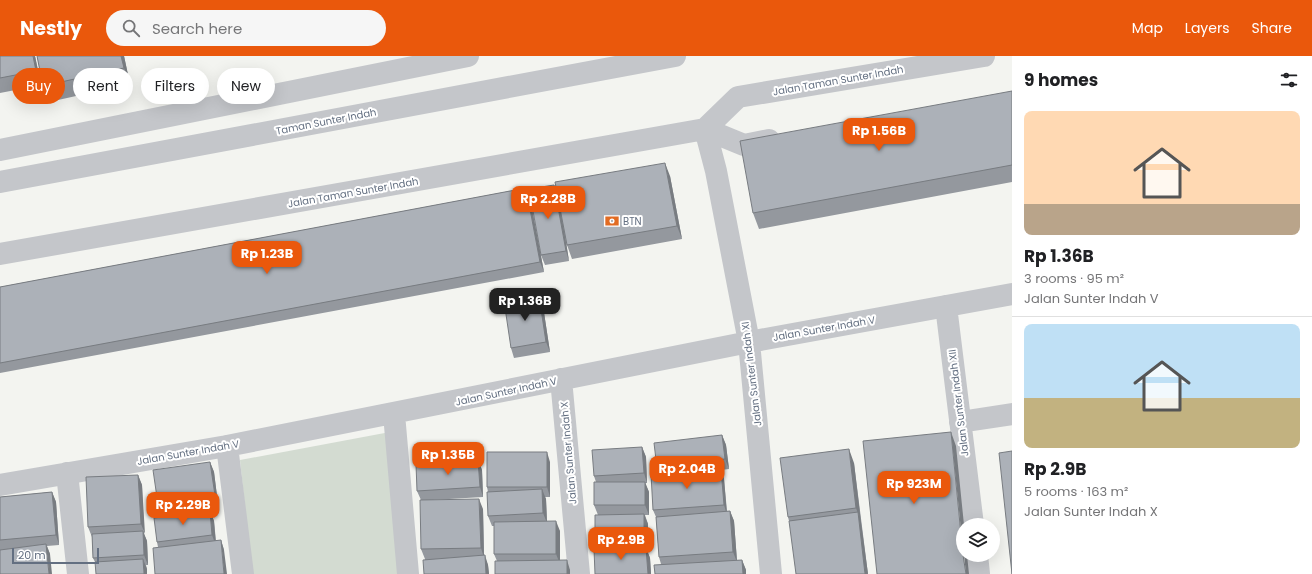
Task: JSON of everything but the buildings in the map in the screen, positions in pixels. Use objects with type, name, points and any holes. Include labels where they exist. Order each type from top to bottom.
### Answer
[{"type":"street","points":[[0,150],[468,56]]},
{"type":"street","name":"Taman Sunter Indah","points":[[0,182],[675,56]]},
{"type":"street","name":"Jalan Taman Sunter Indah","points":[[0,254],[705,129],[738,97],[984,56]]},
{"type":"street","points":[[705,129],[744,144],[790,136]]},
{"type":"street","name":"Jalan Sunter Indah XI","points":[[705,129],[716,171],[749,342],[771,574]]},
{"type":"street","name":"Jalan Sunter Indah V","points":[[0,485],[227,446],[394,414],[749,342],[1012,294]]},
{"type":"street","name":"Jalan Sunter Indah XII","points":[[946,306],[972,518]]},
{"type":"street","name":"Jalan Sunter Indah X","points":[[561,379],[579,574]]},
{"type":"street","points":[[394,414],[408,574]]},
{"type":"street","points":[[960,422],[1012,414]]},
{"type":"street","points":[[227,446],[243,574]]},
{"type":"street","points":[[67,473],[78,574]]},
{"type":"street","points":[[977,562],[979,574]]},
{"type":"shaded area","points":[[390,432],[405,574],[252,574],[240,460]]},
{"type":"place","name":"BTN","points":[[612,221]]}]
